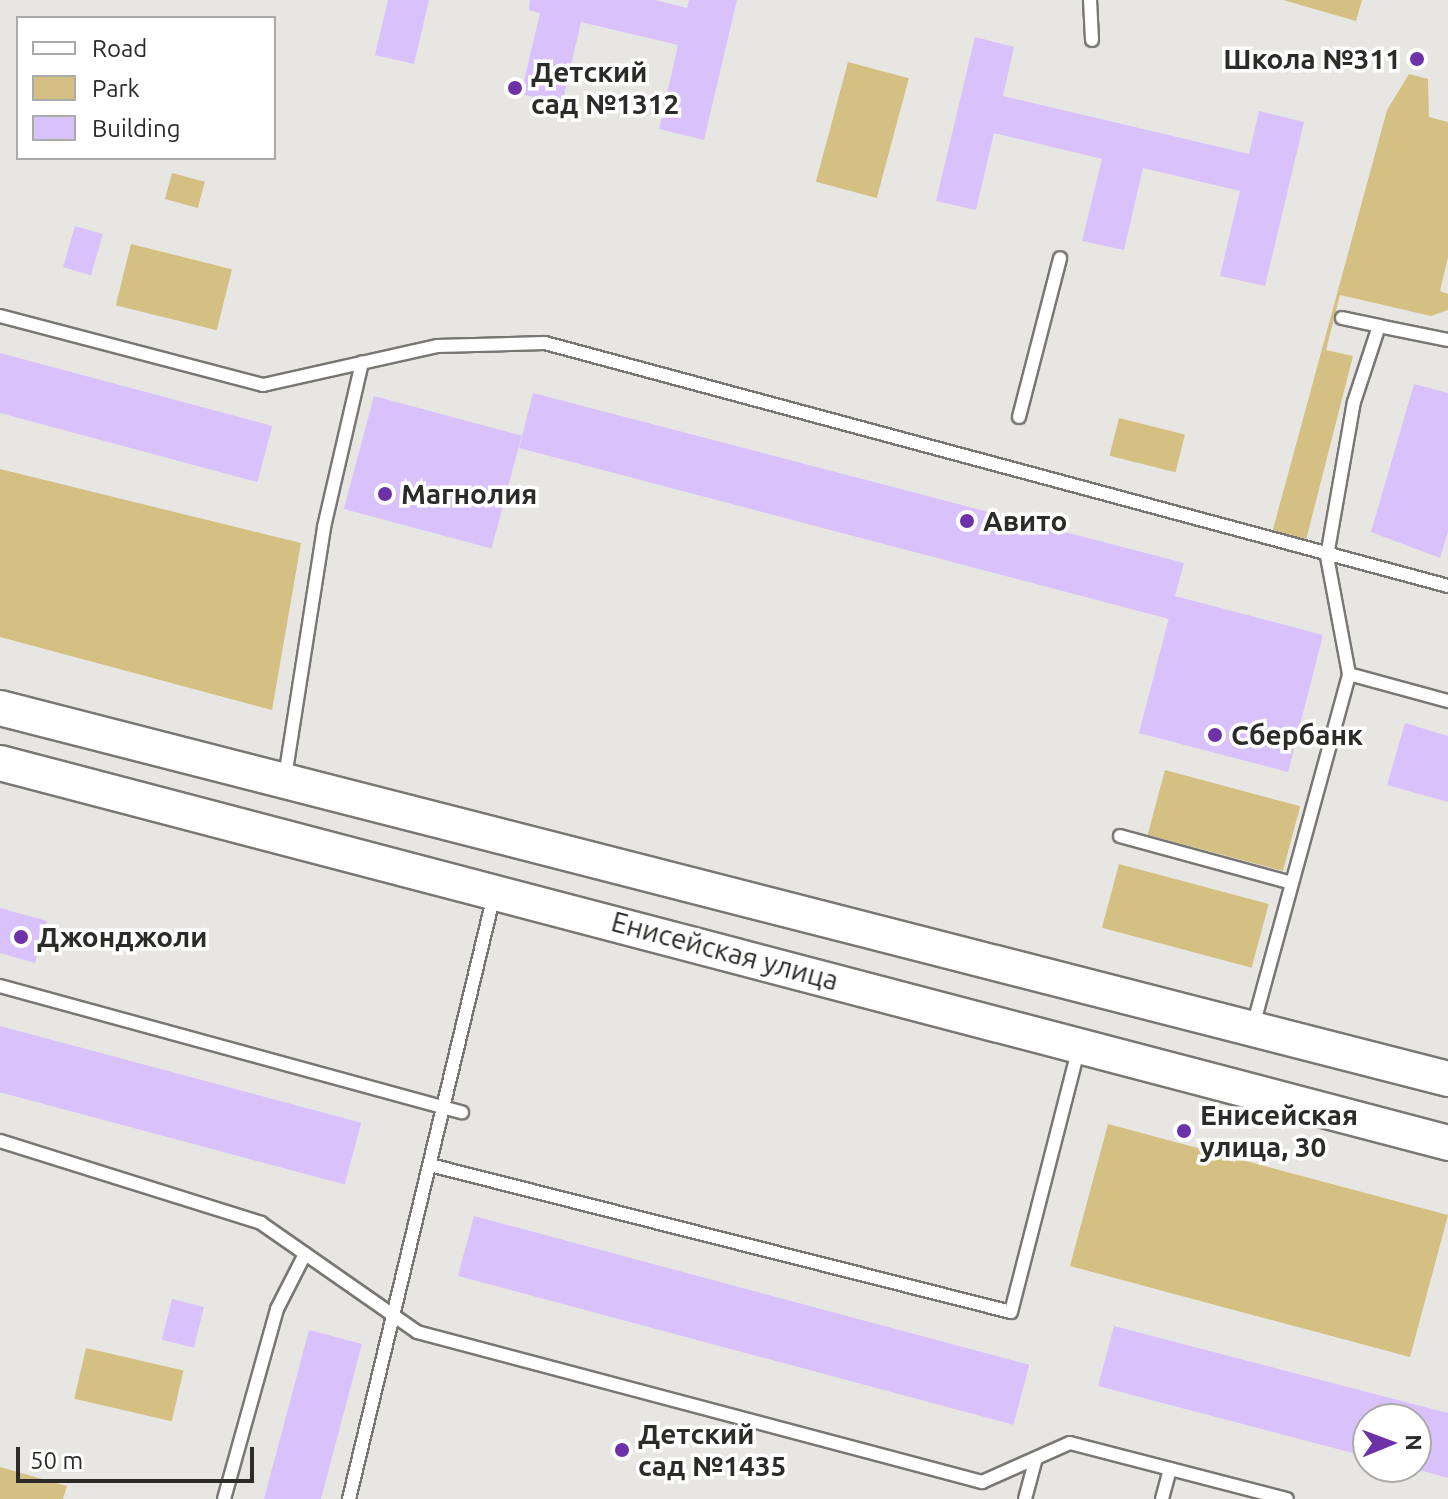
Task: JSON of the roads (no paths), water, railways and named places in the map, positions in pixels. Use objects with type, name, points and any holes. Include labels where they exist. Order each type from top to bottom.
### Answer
[{"type":"main road","name":"Енисейская улица","points":[[0,708],[1448,1079]]},
{"type":"main road","name":"Енисейская улица","points":[[0,763],[1448,1143]]},
{"type":"lane","points":[[1090,0],[1092,40]]},
{"type":"lane","points":[[1019,417],[1060,258]]},
{"type":"lane","points":[[0,316],[263,385],[437,346],[545,343],[1327,556],[1448,586]]},
{"type":"lane","points":[[1342,318],[1448,340]]},
{"type":"lane","points":[[1252,1029],[1349,674],[1327,556],[1354,402],[1379,326]]},
{"type":"lane","points":[[285,781],[324,527],[362,362]]},
{"type":"lane","points":[[1349,674],[1448,701]]},
{"type":"lane","points":[[1120,836],[1292,883]]},
{"type":"lane","points":[[349,1499],[496,891]]},
{"type":"lane","points":[[0,986],[462,1112]]},
{"type":"lane","points":[[430,1165],[1011,1312],[1079,1044]]},
{"type":"lane","points":[[0,1141],[261,1223],[417,1332],[982,1482],[1070,1443],[1287,1499]]},
{"type":"lane","points":[[224,1499],[277,1309],[305,1254]]},
{"type":"lane","points":[[1025,1499],[1036,1458]]},
{"type":"lane","points":[[1162,1499],[1170,1469]]},
{"type":"place","name":"Школа №311","points":[[1417,59]]},
{"type":"place","name":"Детский сад №1312","points":[[515,88]]},
{"type":"place","name":"Магнолия","points":[[385,494]]},
{"type":"place","name":"Авито","points":[[967,521]]},
{"type":"place","name":"Сбербанк","points":[[1215,735]]},
{"type":"place","name":"Джонджоли","points":[[21,937]]},
{"type":"place","name":"Енисейская улица, 30","points":[[1184,1131]]},
{"type":"place","name":"Детский сад №1435","points":[[622,1450]]}]
